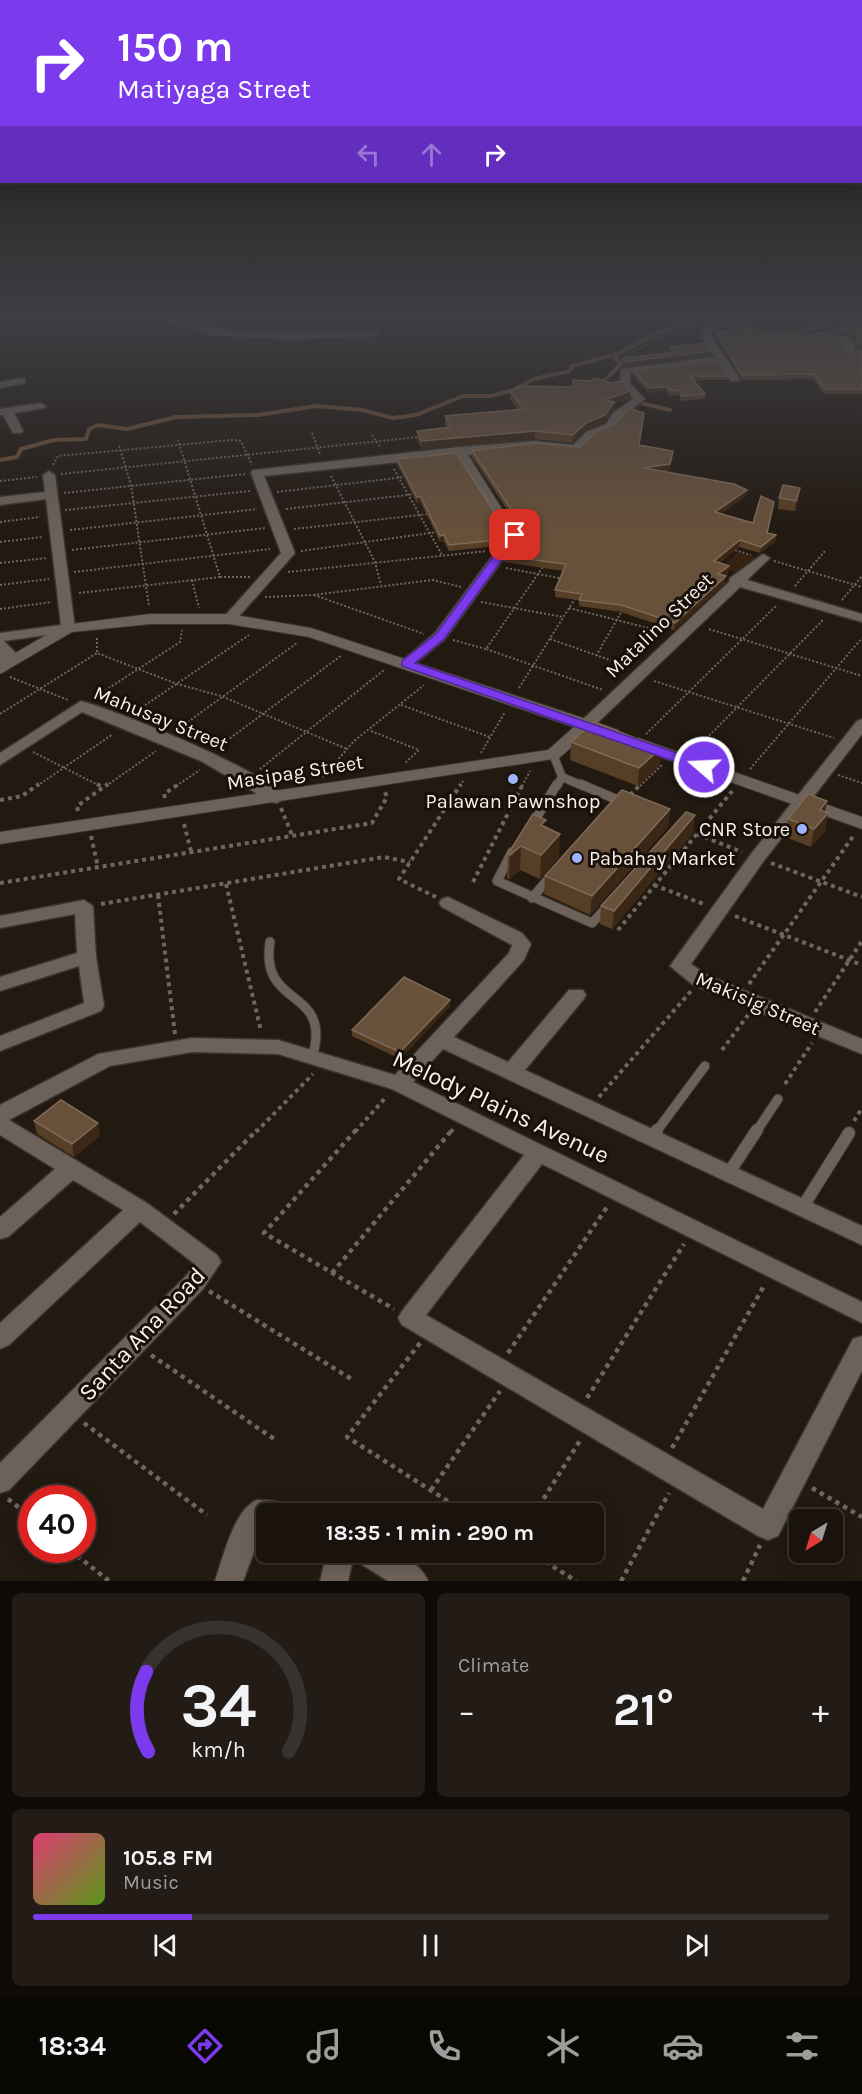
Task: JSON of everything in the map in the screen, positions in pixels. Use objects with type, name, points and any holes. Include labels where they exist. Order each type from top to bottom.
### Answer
[{"type":"street","points":[[229,620],[288,550],[257,473],[459,450],[535,444],[576,449],[595,431],[611,426],[617,415],[637,401],[628,389]]},
{"type":"street","points":[[17,431],[3,412],[40,406]]},
{"type":"street","points":[[401,662],[438,637],[515,535],[505,524],[459,450]]},
{"type":"street","points":[[49,475],[52,514],[66,597],[68,628]]},
{"type":"street","points":[[0,501],[51,495]]},
{"type":"street","name":"Matalino Street","points":[[586,725],[735,581],[763,558]]},
{"type":"street","points":[[735,581],[862,618]]},
{"type":"street","points":[[0,637],[150,619],[201,618],[266,624],[311,633],[513,699],[801,800],[859,828]]},
{"type":"street","points":[[0,670],[68,628]]},
{"type":"street","points":[[0,644],[8,652],[8,660],[0,670]]},
{"type":"street","name":"Mahusay Street","points":[[0,760],[81,706],[210,758],[249,777],[277,798]]},
{"type":"street","name":"Makisig Street","points":[[862,724],[757,858],[680,966],[700,980],[862,1047]]},
{"type":"street","points":[[546,755],[586,725]]},
{"type":"street","name":"Masipag Street","points":[[0,838],[277,798],[546,755]]},
{"type":"street","points":[[399,1084],[517,956],[522,945],[514,937],[448,903]]},
{"type":"street","points":[[0,922],[84,906],[87,957],[94,1006],[0,1044]]},
{"type":"street","points":[[0,984],[87,957]]},
{"type":"street","points":[[511,1072],[576,995]]},
{"type":"street","points":[[440,1039],[862,1236]]},
{"type":"street","name":"Melody Plains Avenue","points":[[0,1115],[105,1059],[192,1045],[278,1047],[399,1084],[862,1313]]},
{"type":"street","name":"Santa Ana Road","points":[[0,1125],[138,1209],[209,1262],[195,1282],[0,1481]]},
{"type":"street","points":[[538,1153],[420,1324],[768,1527],[862,1347]]},
{"type":"street","points":[[0,1230],[70,1168]]},
{"type":"street","points":[[0,1338],[138,1209]]},
{"type":"street","points":[[229,1581],[245,1535],[256,1515]]},
{"type":"street","points":[[334,1581],[338,1563]]},
{"type":"street","points":[[383,1563],[414,1581]]},
{"type":"lane","points":[[546,755],[562,777],[628,804]]},
{"type":"lane","points":[[525,834],[562,777]]},
{"type":"lane","points":[[611,809],[618,800]]},
{"type":"lane","points":[[519,844],[497,881],[592,923],[614,899]]},
{"type":"lane","points":[[532,898],[557,869]]},
{"type":"lane","points":[[270,942],[268,967],[275,979],[313,1018],[320,1035],[318,1060]]},
{"type":"lane","points":[[651,1138],[705,1066]]},
{"type":"lane","points":[[728,1174],[778,1099]]},
{"type":"lane","points":[[802,1208],[849,1133]]},
{"type":"path","points":[[312,433],[316,448],[375,562],[381,585]]},
{"type":"path","points":[[372,435],[389,459],[442,556]]},
{"type":"path","points":[[0,481],[125,466],[184,462],[428,436]]},
{"type":"path","points":[[178,440],[220,577]]},
{"type":"path","points":[[49,475],[56,457],[240,440],[257,473],[51,495]]},
{"type":"path","points":[[119,446],[131,485],[150,619]]},
{"type":"path","points":[[0,522],[133,502],[336,485],[409,476]]},
{"type":"path","points":[[0,542],[136,522],[419,494]]},
{"type":"path","points":[[0,563],[207,534],[355,522],[430,513]]},
{"type":"path","points":[[0,585],[143,563],[365,542],[440,531]]},
{"type":"path","points":[[731,549],[862,586]]},
{"type":"path","points":[[636,742],[744,639],[825,551]]},
{"type":"path","points":[[0,609],[146,585],[240,575],[296,572],[375,562],[503,552]]},
{"type":"path","points":[[486,649],[550,558]]},
{"type":"path","points":[[493,565],[574,580]]},
{"type":"path","points":[[618,800],[634,794],[739,707],[833,610],[862,576]]},
{"type":"path","points":[[192,580],[201,618]]},
{"type":"path","points":[[246,598],[312,595],[433,580],[470,595],[515,608],[564,617]]},
{"type":"path","points":[[448,903],[399,879],[473,767],[532,666],[580,591]]},
{"type":"path","points":[[312,595],[438,637],[486,649],[616,694]]},
{"type":"path","points":[[596,656],[629,600]]},
{"type":"path","points":[[569,608],[618,618],[677,636]]},
{"type":"path","points":[[97,653],[98,624]]},
{"type":"path","points":[[0,800],[22,796],[64,768],[177,684],[266,624]]},
{"type":"path","points":[[691,624],[862,676]]},
{"type":"path","points":[[98,867],[77,806],[170,741],[167,737],[311,633]]},
{"type":"path","points":[[618,930],[653,884],[862,638]]},
{"type":"path","points":[[550,639],[691,692],[847,743]]},
{"type":"path","points":[[0,670],[81,706],[180,642]]},
{"type":"path","points":[[191,851],[175,813],[164,794],[354,646]]},
{"type":"path","points":[[97,653],[177,684],[221,696],[347,749]]},
{"type":"path","points":[[0,714],[97,653]]},
{"type":"path","points":[[249,777],[304,732],[401,662]]},
{"type":"path","points":[[315,792],[328,766],[437,674]]},
{"type":"path","points":[[401,705],[490,737]]},
{"type":"path","points":[[370,730],[419,750],[400,768],[403,778]]},
{"type":"path","points":[[21,746],[104,788]]},
{"type":"path","points":[[473,882],[546,755]]},
{"type":"path","points":[[825,770],[862,783]]},
{"type":"path","points":[[0,883],[292,834],[372,823],[387,797],[381,781]]},
{"type":"path","points":[[277,798],[292,834]]},
{"type":"path","points":[[722,1050],[786,935],[859,828]]},
{"type":"path","points":[[697,834],[862,897]]},
{"type":"path","points":[[84,906],[384,857],[410,862]]},
{"type":"path","points":[[226,884],[264,1047]]},
{"type":"path","points":[[653,884],[862,965]]},
{"type":"path","points":[[158,895],[177,1047]]},
{"type":"path","points":[[785,1084],[849,960],[862,941]]},
{"type":"path","points":[[589,1109],[700,980]]},
{"type":"path","points":[[161,1227],[318,1060]]},
{"type":"path","points":[[399,1084],[264,1233],[420,1324],[347,1437],[451,1503]]},
{"type":"path","points":[[854,1120],[862,1108]]},
{"type":"path","points":[[332,1273],[464,1116]]},
{"type":"path","points":[[431,1490],[617,1192]]},
{"type":"path","points":[[540,1503],[584,1419],[693,1230]]},
{"type":"path","points":[[621,1581],[670,1470],[774,1269]]},
{"type":"path","points":[[195,1282],[353,1380]]},
{"type":"path","points":[[135,1344],[278,1441]]},
{"type":"path","points":[[68,1412],[207,1515]]},
{"type":"path","points":[[793,1478],[862,1517]]},
{"type":"path","points":[[0,1492],[18,1507]]},
{"type":"path","points":[[743,1581],[768,1527]]},
{"type":"path","points":[[86,1563],[109,1581]]},
{"type":"path","points":[[547,1563],[576,1581]]},
{"type":"shaded area","points":[[738,552],[765,560],[746,575],[721,568]]},
{"type":"building","points":[[515,389],[628,389],[630,391],[605,400],[614,402],[605,415],[586,423],[573,435],[535,431],[422,441],[417,431],[451,427],[445,416],[524,409],[510,391]]},
{"type":"building","points":[[669,389],[701,389],[705,394],[681,396],[681,390],[671,391]]},
{"type":"building","points":[[629,408],[644,413],[639,445],[673,451],[670,464],[644,468],[734,484],[747,490],[715,512],[753,523],[761,496],[774,502],[767,533],[776,535],[761,547],[740,540],[714,561],[729,566],[718,574],[726,576],[675,623],[621,605],[579,600],[582,594],[555,590],[566,564],[504,556],[523,527],[472,451],[535,443],[580,447],[596,432],[615,424]]},
{"type":"building","points":[[456,453],[505,529],[497,540],[449,545],[444,535],[440,536],[421,497],[417,497],[397,459]]},
{"type":"building","points":[[783,485],[800,488],[796,501],[779,498]]},
{"type":"building","points":[[594,722],[661,748],[639,768],[571,742]]},
{"type":"building","points":[[622,790],[670,809],[592,896],[545,876]]},
{"type":"building","points":[[808,794],[827,801],[820,810],[828,813],[814,829],[788,819]]},
{"type":"building","points":[[686,812],[695,815],[614,911],[601,906]]},
{"type":"building","points":[[533,814],[546,820],[541,825],[560,834],[541,855],[521,846],[510,855],[508,854]]},
{"type":"building","points":[[404,977],[450,1000],[400,1052],[352,1030]]},
{"type":"building","points":[[61,1100],[98,1123],[72,1144],[34,1121]]},
{"type":"waterway","points":[[0,460],[17,457],[21,449],[54,440],[86,439],[89,429],[98,425],[127,429],[176,417],[258,415],[316,406],[362,410],[393,418],[416,415],[463,396],[491,396],[515,389]]},
{"type":"waterway","points":[[636,402],[670,410]]},
{"type":"place","name":"Palawan Pawnshop","points":[[513,779]]},
{"type":"place","name":"CNR Store","points":[[802,829]]},
{"type":"place","name":"Pabahay Market","points":[[577,858]]},
{"type":"route","points":[[515,535],[440,636],[406,664],[704,767]]}]
